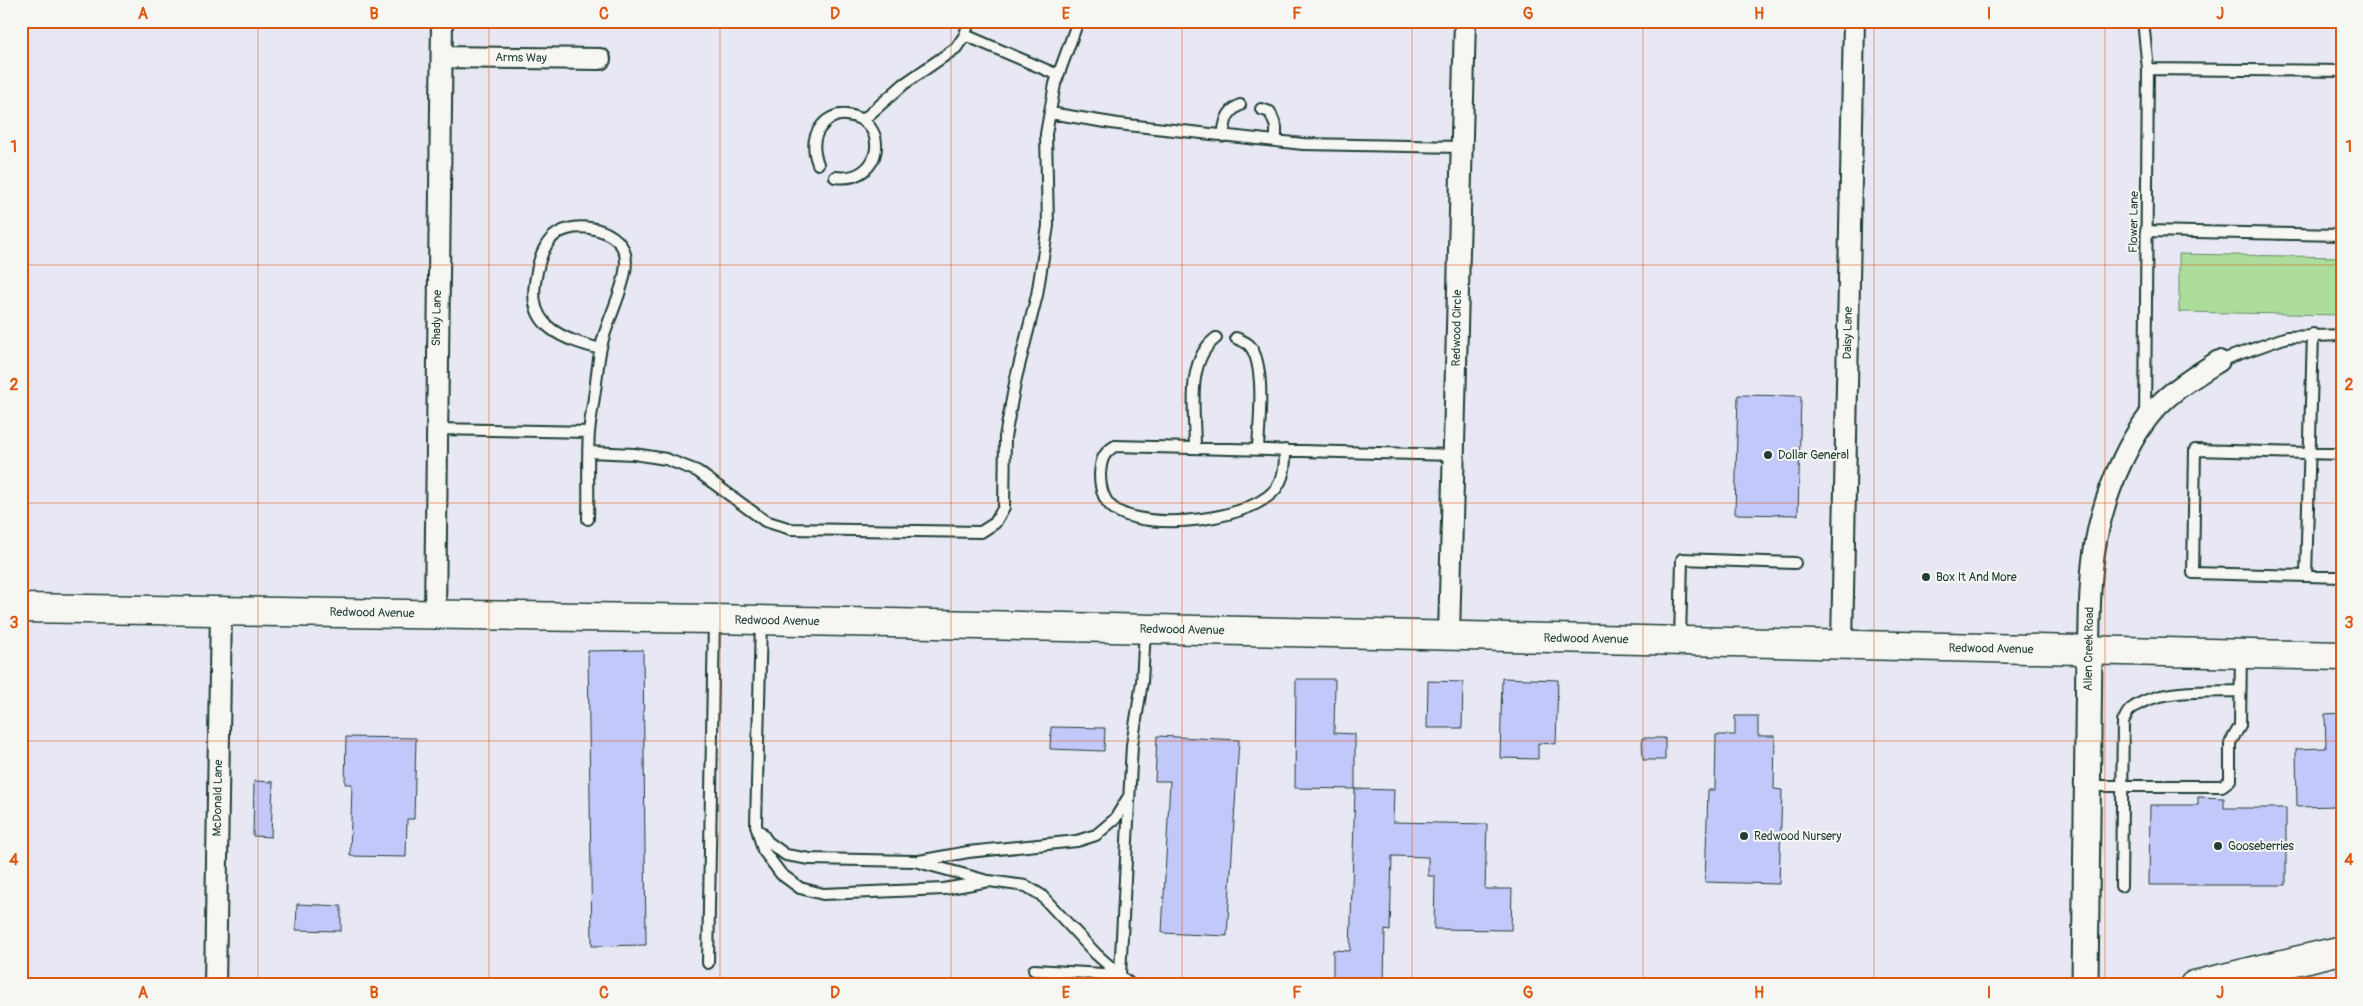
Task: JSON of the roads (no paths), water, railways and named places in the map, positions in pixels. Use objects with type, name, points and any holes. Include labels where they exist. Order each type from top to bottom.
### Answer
[{"type":"main road","name":"Redwood Avenue","points":[[21,608],[714,619],[2342,656]]},
{"type":"main road","points":[[2194,985],[2342,950]]},
{"type":"street","name":"Shady Lane","points":[[435,614],[442,21]]},
{"type":"street","name":"Redwood Circle","points":[[1449,636],[1464,21]]},
{"type":"street","name":"Daisy Lane","points":[[1842,645],[1854,21]]},
{"type":"street","name":"Arms Way","points":[[442,57],[600,59]]},
{"type":"street","name":"Allen Creek Road","points":[[2084,985],[2090,572],[2100,517],[2115,476],[2144,422],[2163,401],[2219,361]]},
{"type":"street","name":"McDonald Lane","points":[[215,985],[222,610]]},
{"type":"lane","points":[[863,120],[904,84],[956,48],[965,35],[969,21]]},
{"type":"lane","points":[[589,452],[634,454],[666,459],[696,472],[765,521],[791,529],[981,532],[995,523],[1004,507],[1005,437],[1016,378],[1037,295],[1048,226],[1046,134],[1058,75],[1078,21]]},
{"type":"lane","name":"Flower Lane","points":[[2143,21],[2148,69],[2144,422]]},
{"type":"lane","points":[[965,35],[1058,75]]},
{"type":"lane","points":[[2148,69],[2342,71]]},
{"type":"lane","points":[[1223,136],[1227,116],[1240,105]]},
{"type":"lane","points":[[1262,108],[1270,112],[1276,127],[1276,141]]},
{"type":"lane","points":[[1050,113],[1118,124],[1303,144],[1462,147]]},
{"type":"lane","points":[[818,164],[814,154],[814,143],[816,133],[823,124],[832,118],[842,115],[853,116],[863,120],[875,136],[875,156],[871,164],[855,176],[835,176]]},
{"type":"lane","points":[[588,519],[589,432],[600,349],[625,269],[625,254],[617,240],[598,229],[569,228],[550,239],[540,260],[534,285],[535,312],[543,323],[572,341],[600,349]]},
{"type":"lane","points":[[2146,231],[2342,235]]},
{"type":"lane","points":[[2306,576],[2313,334]]},
{"type":"lane","points":[[2219,361],[2286,337],[2313,334],[2342,335]]},
{"type":"lane","points":[[1194,448],[1196,367],[1205,346],[1216,338]]},
{"type":"lane","points":[[1236,338],[1250,345],[1257,363],[1260,393],[1258,449]]},
{"type":"lane","points":[[436,429],[589,432]]},
{"type":"lane","points":[[1284,450],[1285,468],[1279,485],[1264,499],[1240,510],[1212,519],[1142,520],[1124,515],[1112,507],[1103,496],[1100,480],[1101,463],[1105,452],[1115,446],[1258,449],[1454,455]]},
{"type":"lane","points":[[2342,454],[2196,450],[2193,573],[2342,576]]},
{"type":"lane","points":[[1680,641],[1682,559],[1795,563]]},
{"type":"lane","points":[[708,963],[714,619]]},
{"type":"lane","points":[[761,620],[756,825],[763,850],[781,874],[800,888],[823,894],[944,888],[989,881]]},
{"type":"lane","points":[[1120,975],[1132,745],[1142,682],[1145,629]]},
{"type":"lane","points":[[2087,786],[2222,786],[2230,780],[2230,744],[2240,726],[2241,654]]},
{"type":"lane","points":[[2121,886],[2123,722],[2129,710],[2158,697],[2180,692],[2240,691]]},
{"type":"lane","points":[[756,825],[768,842],[786,855],[810,859],[916,861],[968,852],[1077,841],[1096,835],[1115,819],[1130,795]]},
{"type":"lane","points":[[916,861],[989,881],[1026,886],[1042,894],[1096,954],[1131,985]]},
{"type":"lane","points":[[1034,970],[1120,975]]},
{"type":"place","name":"Dollar General","points":[[1768,455]]},
{"type":"place","name":"Box It And More","points":[[1926,577]]},
{"type":"place","name":"Redwood Nursery","points":[[1744,836]]},
{"type":"place","name":"Gooseberries","points":[[2218,846]]}]
